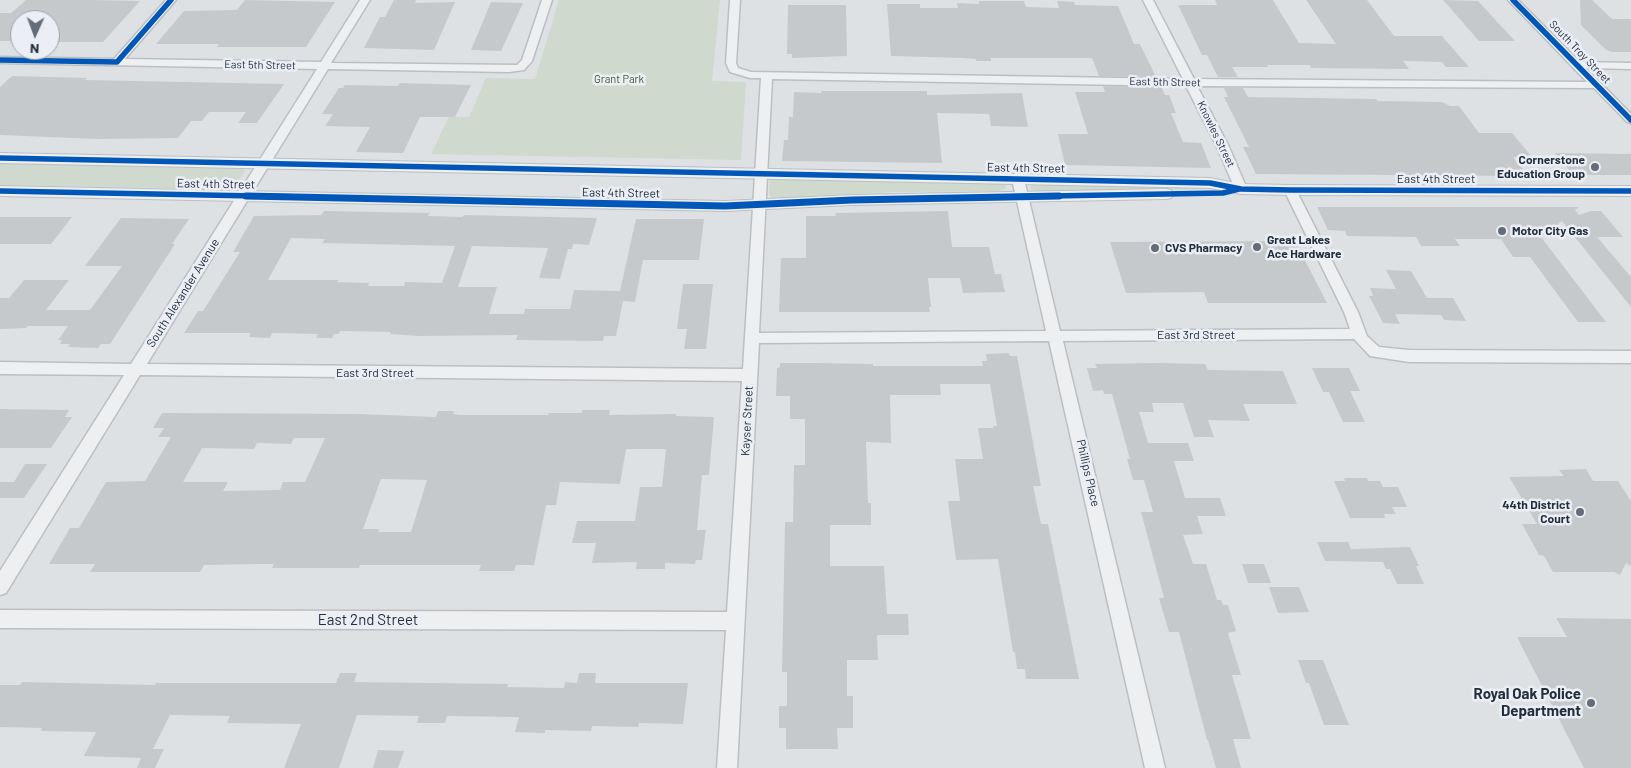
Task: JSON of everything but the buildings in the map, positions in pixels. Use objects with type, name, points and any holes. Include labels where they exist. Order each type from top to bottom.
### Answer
[{"type":"street","points":[[117,62],[171,0]]},
{"type":"street","name":"South Alexander Avenue","points":[[0,587],[326,66],[365,0]]},
{"type":"street","name":"East 5th Street","points":[[0,60],[520,68],[527,61],[547,0]]},
{"type":"street","name":"East 5th Street","points":[[735,0],[731,63],[734,70],[750,75],[1190,82],[1596,85]]},
{"type":"street","name":"Knowles Street","points":[[1148,0],[1234,170],[1241,189]]},
{"type":"street","name":"South Troy Street","points":[[1513,0],[1631,120]]},
{"type":"street","points":[[1578,65],[1631,66]]},
{"type":"street","name":"Kayser Street","points":[[727,768],[761,205],[767,75]]},
{"type":"street","name":"East 4th Street","points":[[0,158],[1210,183],[1241,189],[1290,190],[1631,191]]},
{"type":"street","name":"Phillips Place","points":[[1018,179],[1155,768]]},
{"type":"street","name":"East 4th Street","points":[[0,190],[725,206],[852,200],[1222,193],[1241,189]]},
{"type":"street","points":[[1290,190],[1352,312],[1358,334],[1367,346],[1375,352],[1388,355],[1631,357]]},
{"type":"street","name":"East 3rd Street","points":[[752,338],[1358,334]]},
{"type":"street","name":"East 3rd Street","points":[[0,368],[135,371],[750,375]]},
{"type":"street","name":"East 2nd Street","points":[[0,619],[735,621]]},
{"type":"green space","name":"Grant Park","points":[[559,0],[720,0],[712,81],[746,82],[741,160],[431,154],[449,117],[469,117],[486,78],[535,79]]},
{"type":"green space","points":[[0,162],[239,167],[245,171],[235,185],[224,189],[0,185]]},
{"type":"green space","points":[[770,179],[1004,183],[1007,188],[999,191],[897,192],[772,198],[769,194]]},
{"type":"green space","points":[[1031,184],[1220,187],[1221,189],[1037,191],[1030,189]]},
{"type":"cycle path","points":[[0,60],[117,62],[171,0]]},
{"type":"cycle path","points":[[1513,0],[1631,120]]},
{"type":"cycle path","points":[[0,158],[1210,183],[1241,189],[1290,190],[1631,191]]},
{"type":"cycle path","points":[[0,191],[725,206],[852,200],[1223,193],[1239,189]]},
{"type":"place","name":"Cornerstone Education Group","points":[[1595,167]]},
{"type":"place","name":"Motor City Gas","points":[[1502,231]]},
{"type":"place","name":"Great Lakes Ace Hardware","points":[[1257,247]]},
{"type":"place","name":"CVS Pharmacy","points":[[1155,248]]},
{"type":"place","name":"44th District Court","points":[[1580,512]]},
{"type":"place","name":"Royal Oak Police Department","points":[[1591,703]]}]
